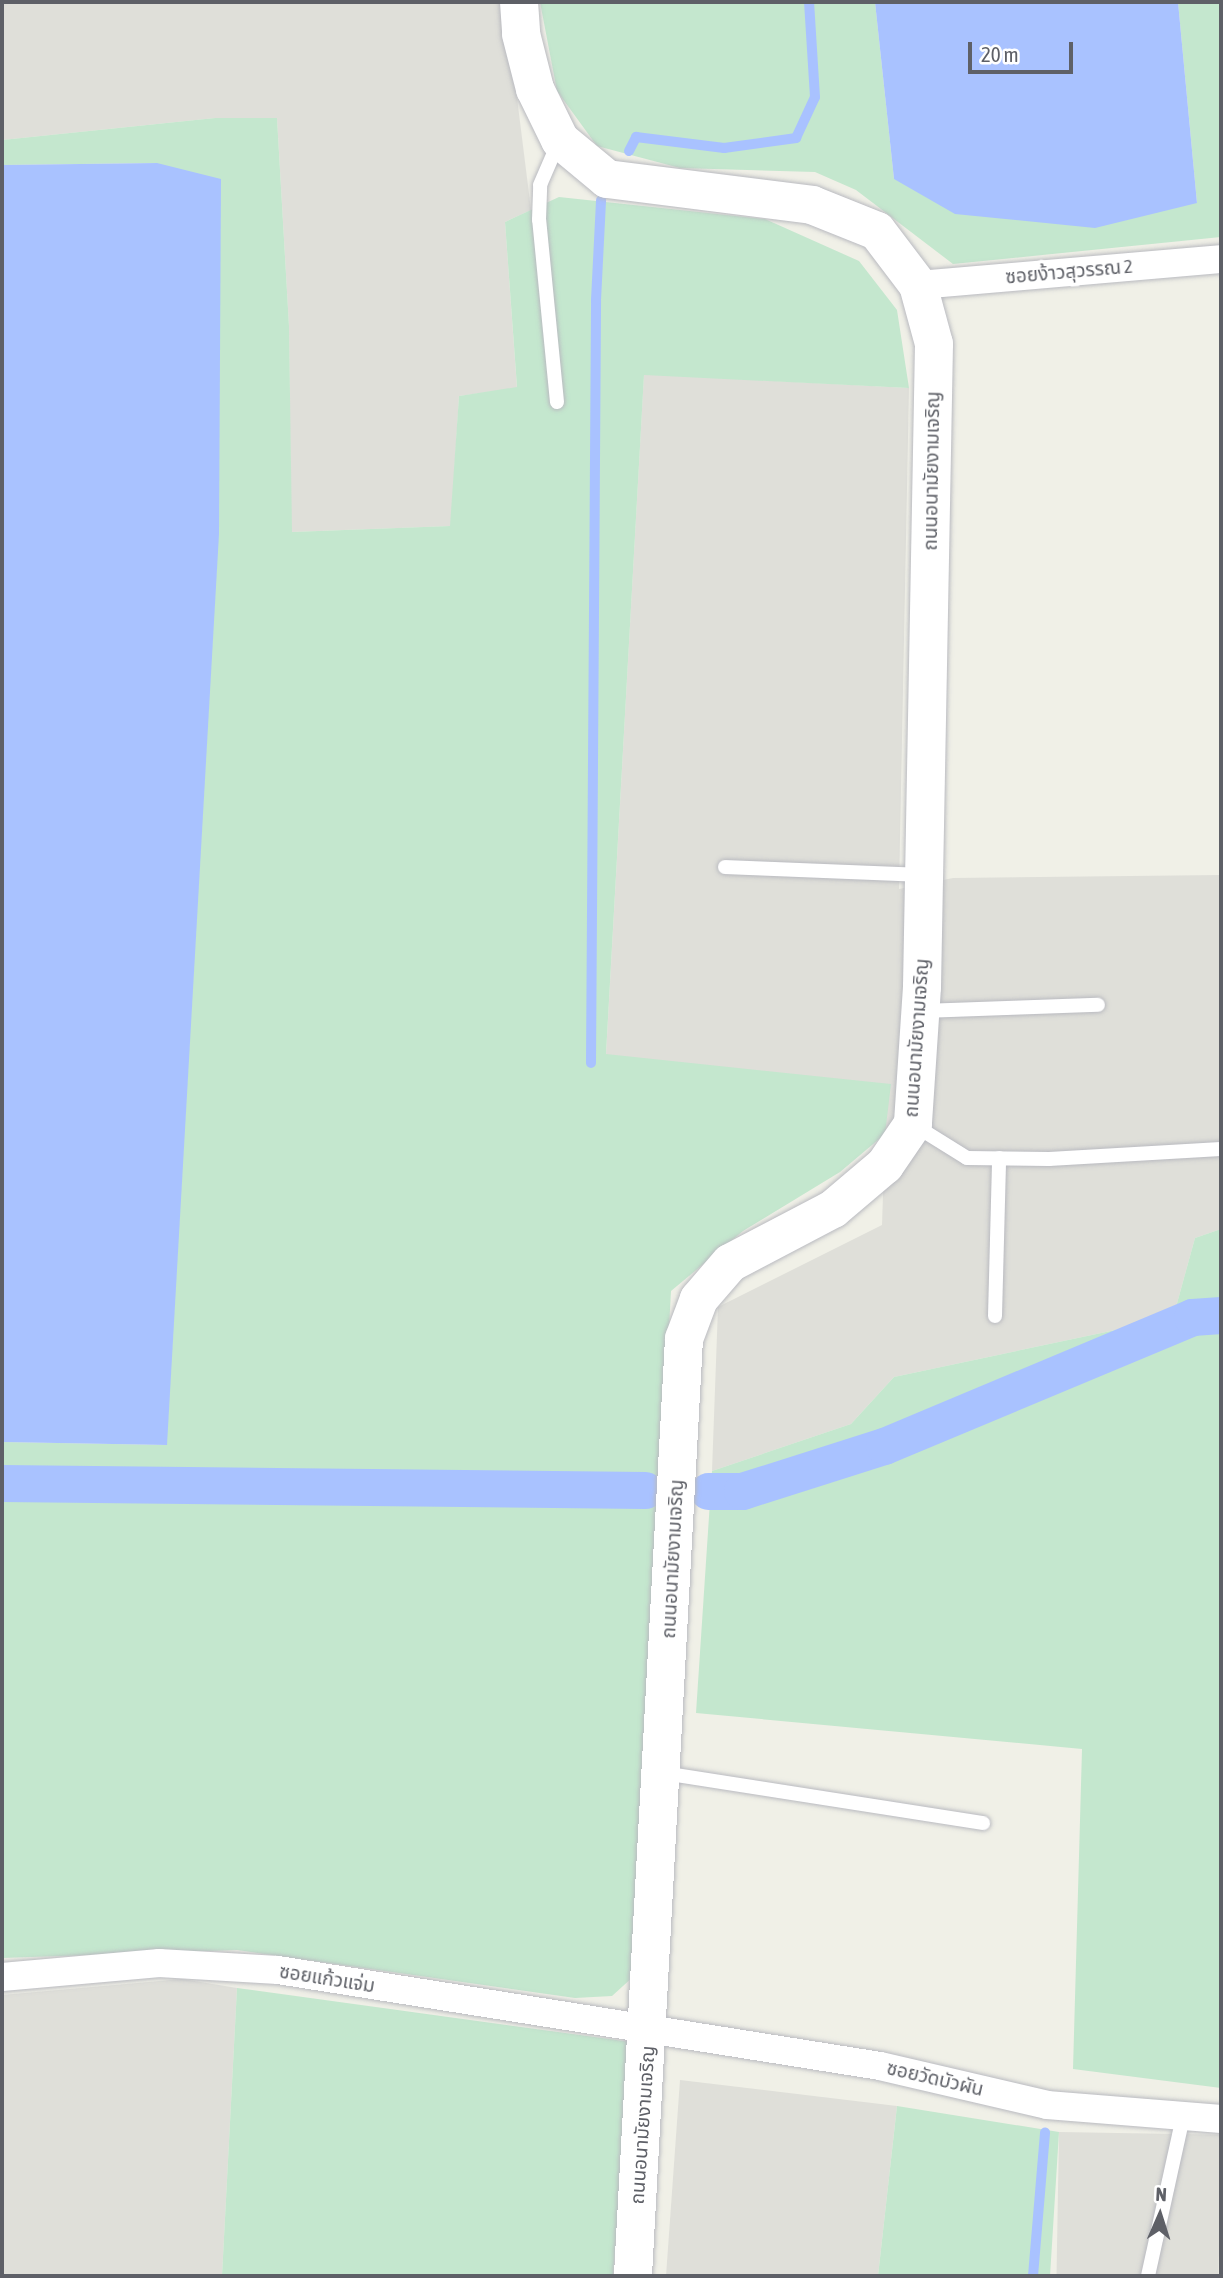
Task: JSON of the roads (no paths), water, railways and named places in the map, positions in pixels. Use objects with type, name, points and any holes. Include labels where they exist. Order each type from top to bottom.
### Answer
[{"type":"street","name":"ถนนอนามัยงามเจริญ","points":[[519,2],[535,89],[560,140],[607,179],[811,205],[877,231],[918,285],[934,344],[925,875],[921,1011],[913,1124],[885,1165],[833,1209],[730,1263],[699,1298],[684,1339],[650,2030],[633,2276]]},
{"type":"street","name":"ซอยง้าวสุวรรณ 2","points":[[918,285],[1221,259]]},
{"type":"street","name":"ซอยแก้วแจ่ม","points":[[2,1977],[159,1963],[278,1970],[650,2030]]},
{"type":"street","name":"ซอยวัดบัวผัน","points":[[650,2030],[880,2066],[1047,2105],[1221,2119]]},
{"type":"lane","points":[[556,402],[539,220],[540,185],[560,140]]},
{"type":"lane","points":[[725,867],[925,875]]},
{"type":"lane","points":[[921,1011],[1098,1005]]},
{"type":"lane","points":[[913,1124],[967,1158],[1221,1149]]},
{"type":"lane","points":[[995,1316],[999,1158]]},
{"type":"lane","points":[[663,1773],[984,1823]]},
{"type":"lane","points":[[1148,2276],[1182,2117]]},
{"type":"water","points":[[875,2],[1178,2],[1197,203],[1095,228],[955,214],[894,179]]},
{"type":"water","points":[[157,163],[221,179],[219,534],[167,1445],[2,1442],[2,165]]},
{"type":"waterway","points":[[629,151],[636,137],[724,148],[796,138],[815,97],[809,2]]},
{"type":"waterway","points":[[591,1063],[596,300],[601,200]]},
{"type":"waterway","points":[[708,1491],[742,1491],[884,1446],[1192,1317],[1221,1315]]},
{"type":"waterway","points":[[2,1483],[645,1490]]},
{"type":"waterway","points":[[1033,2276],[1045,2132]]}]
